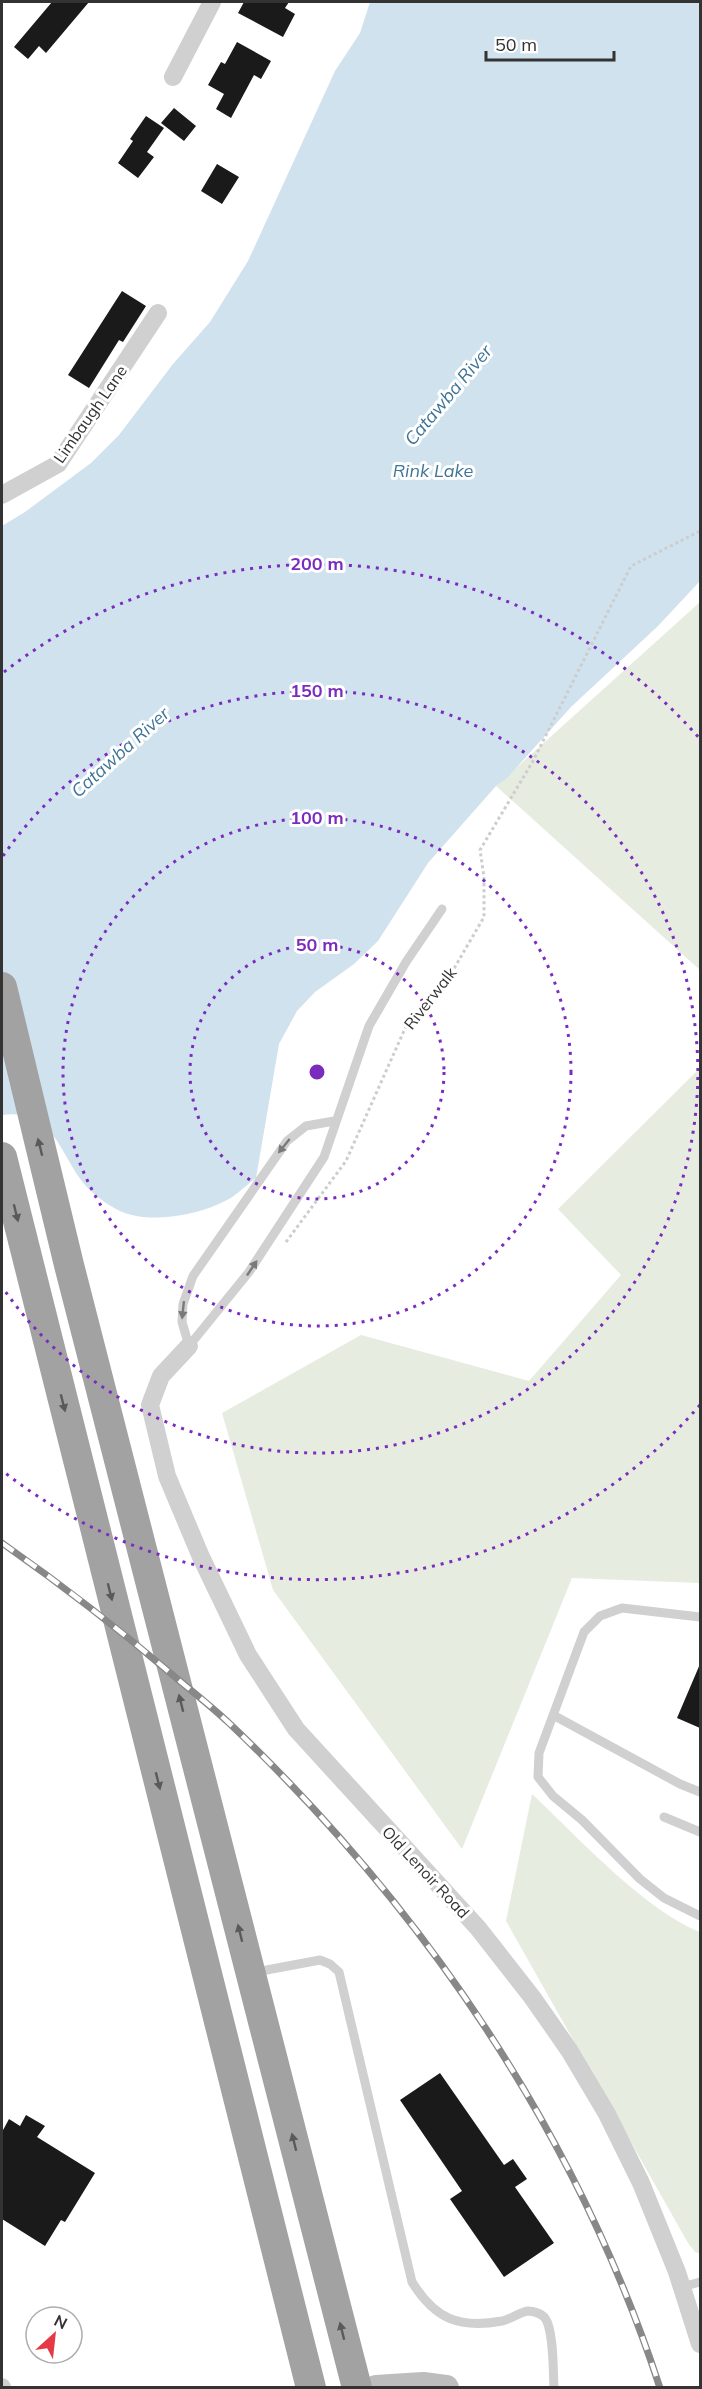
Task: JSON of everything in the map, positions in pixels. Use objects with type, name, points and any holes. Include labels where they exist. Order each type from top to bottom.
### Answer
[{"type":"highway","points":[[2,987],[69,1265],[357,2388]]},
{"type":"highway","points":[[2,1157],[311,2388]]},
{"type":"main road","points":[[376,2388],[423,2385],[446,2388]]},
{"type":"street","points":[[173,77],[212,2]]},
{"type":"street","name":"Limbaugh Lane","points":[[2,495],[58,465],[158,313]]},
{"type":"street","name":"Old Lenoir Road","points":[[189,1346],[161,1376],[150,1405],[168,1476],[201,1557],[248,1655],[296,1729],[478,1928],[532,1997],[569,2050],[607,2114],[641,2183],[682,2287],[700,2344]]},
{"type":"lane","points":[[189,1346],[255,1263],[324,1157],[334,1121],[369,1026],[406,962],[442,909]]},
{"type":"lane","points":[[189,1346],[182,1322],[183,1304],[193,1276],[287,1141],[306,1126],[334,1121]]},
{"type":"lane","points":[[700,1617],[622,1608],[600,1617],[584,1632],[539,1753],[538,1777],[553,1796],[582,1820],[640,1879],[664,1898],[700,1916]]},
{"type":"lane","points":[[553,1715],[680,1784],[700,1792]]},
{"type":"lane","points":[[664,1817],[700,1832]]},
{"type":"lane","points":[[250,1973],[320,1960],[330,1964],[339,1972],[412,2282],[428,2306],[454,2322],[503,2321],[528,2311],[545,2318],[549,2329],[554,2388]]},
{"type":"lane","points":[[682,2287],[700,2282]]},
{"type":"path","name":"Riverwalk","points":[[283,1245],[346,1161],[407,1024],[453,972],[484,917],[484,878],[480,850],[533,761],[631,566],[700,531]]},
{"type":"shaded area","points":[[700,602],[700,970],[496,786]]},
{"type":"shaded area","points":[[700,1068],[700,1583],[572,1578],[462,1849],[273,1590],[222,1413],[361,1335],[529,1381],[621,1275],[558,1209]]},
{"type":"shaded area","points":[[532,1794],[634,1890],[678,1921],[700,1932],[700,2254],[695,2252],[688,2243],[506,1921]]},
{"type":"water","name":"Rink Lake","points":[[370,2],[700,2],[700,581],[658,626],[571,707],[507,778],[496,786],[428,863],[378,941],[354,964],[315,992],[297,1011],[279,1044],[256,1178],[231,1198],[193,1213],[155,1218],[132,1215],[109,1205],[89,1189],[46,1127],[35,1119],[20,1115],[2,1115],[2,526],[25,512],[91,463],[119,435],[173,364],[210,322],[248,261],[335,71],[360,33]]},
{"type":"building","points":[[52,2],[89,2],[46,53],[39,46],[28,59],[14,47]]},
{"type":"building","points":[[244,2],[289,2],[285,8],[295,14],[283,37],[238,13]]},
{"type":"building","points":[[237,42],[271,61],[261,79],[254,75],[231,118],[216,109],[224,94],[208,85],[221,62],[225,64]]},
{"type":"building","points":[[174,108],[196,126],[184,141],[161,123]]},
{"type":"building","points":[[146,116],[164,128],[147,152],[154,157],[138,178],[118,163],[133,141],[130,139]]},
{"type":"building","points":[[217,164],[239,177],[222,204],[201,191]]},
{"type":"building","points":[[122,291],[146,306],[123,342],[119,340],[89,388],[68,375]]},
{"type":"building","points":[[700,1664],[700,1728],[677,1718]]},
{"type":"building","points":[[440,2073],[504,2165],[513,2159],[527,2179],[515,2187],[554,2243],[504,2277],[450,2199],[462,2191],[400,2100]]},
{"type":"building","points":[[26,2115],[45,2126],[37,2137],[95,2173],[65,2222],[61,2220],[45,2246],[2,2219],[2,2132],[9,2119],[20,2126]]},
{"type":"railway","points":[[2,1543],[111,1625],[229,1723],[300,1794],[367,1869],[429,1947],[486,2029],[538,2114],[585,2202],[626,2294],[660,2388]]},
{"type":"water label","name":"Catawba River","points":[[448,395]]},
{"type":"water label","name":"Catawba River","points":[[120,752]]}]
